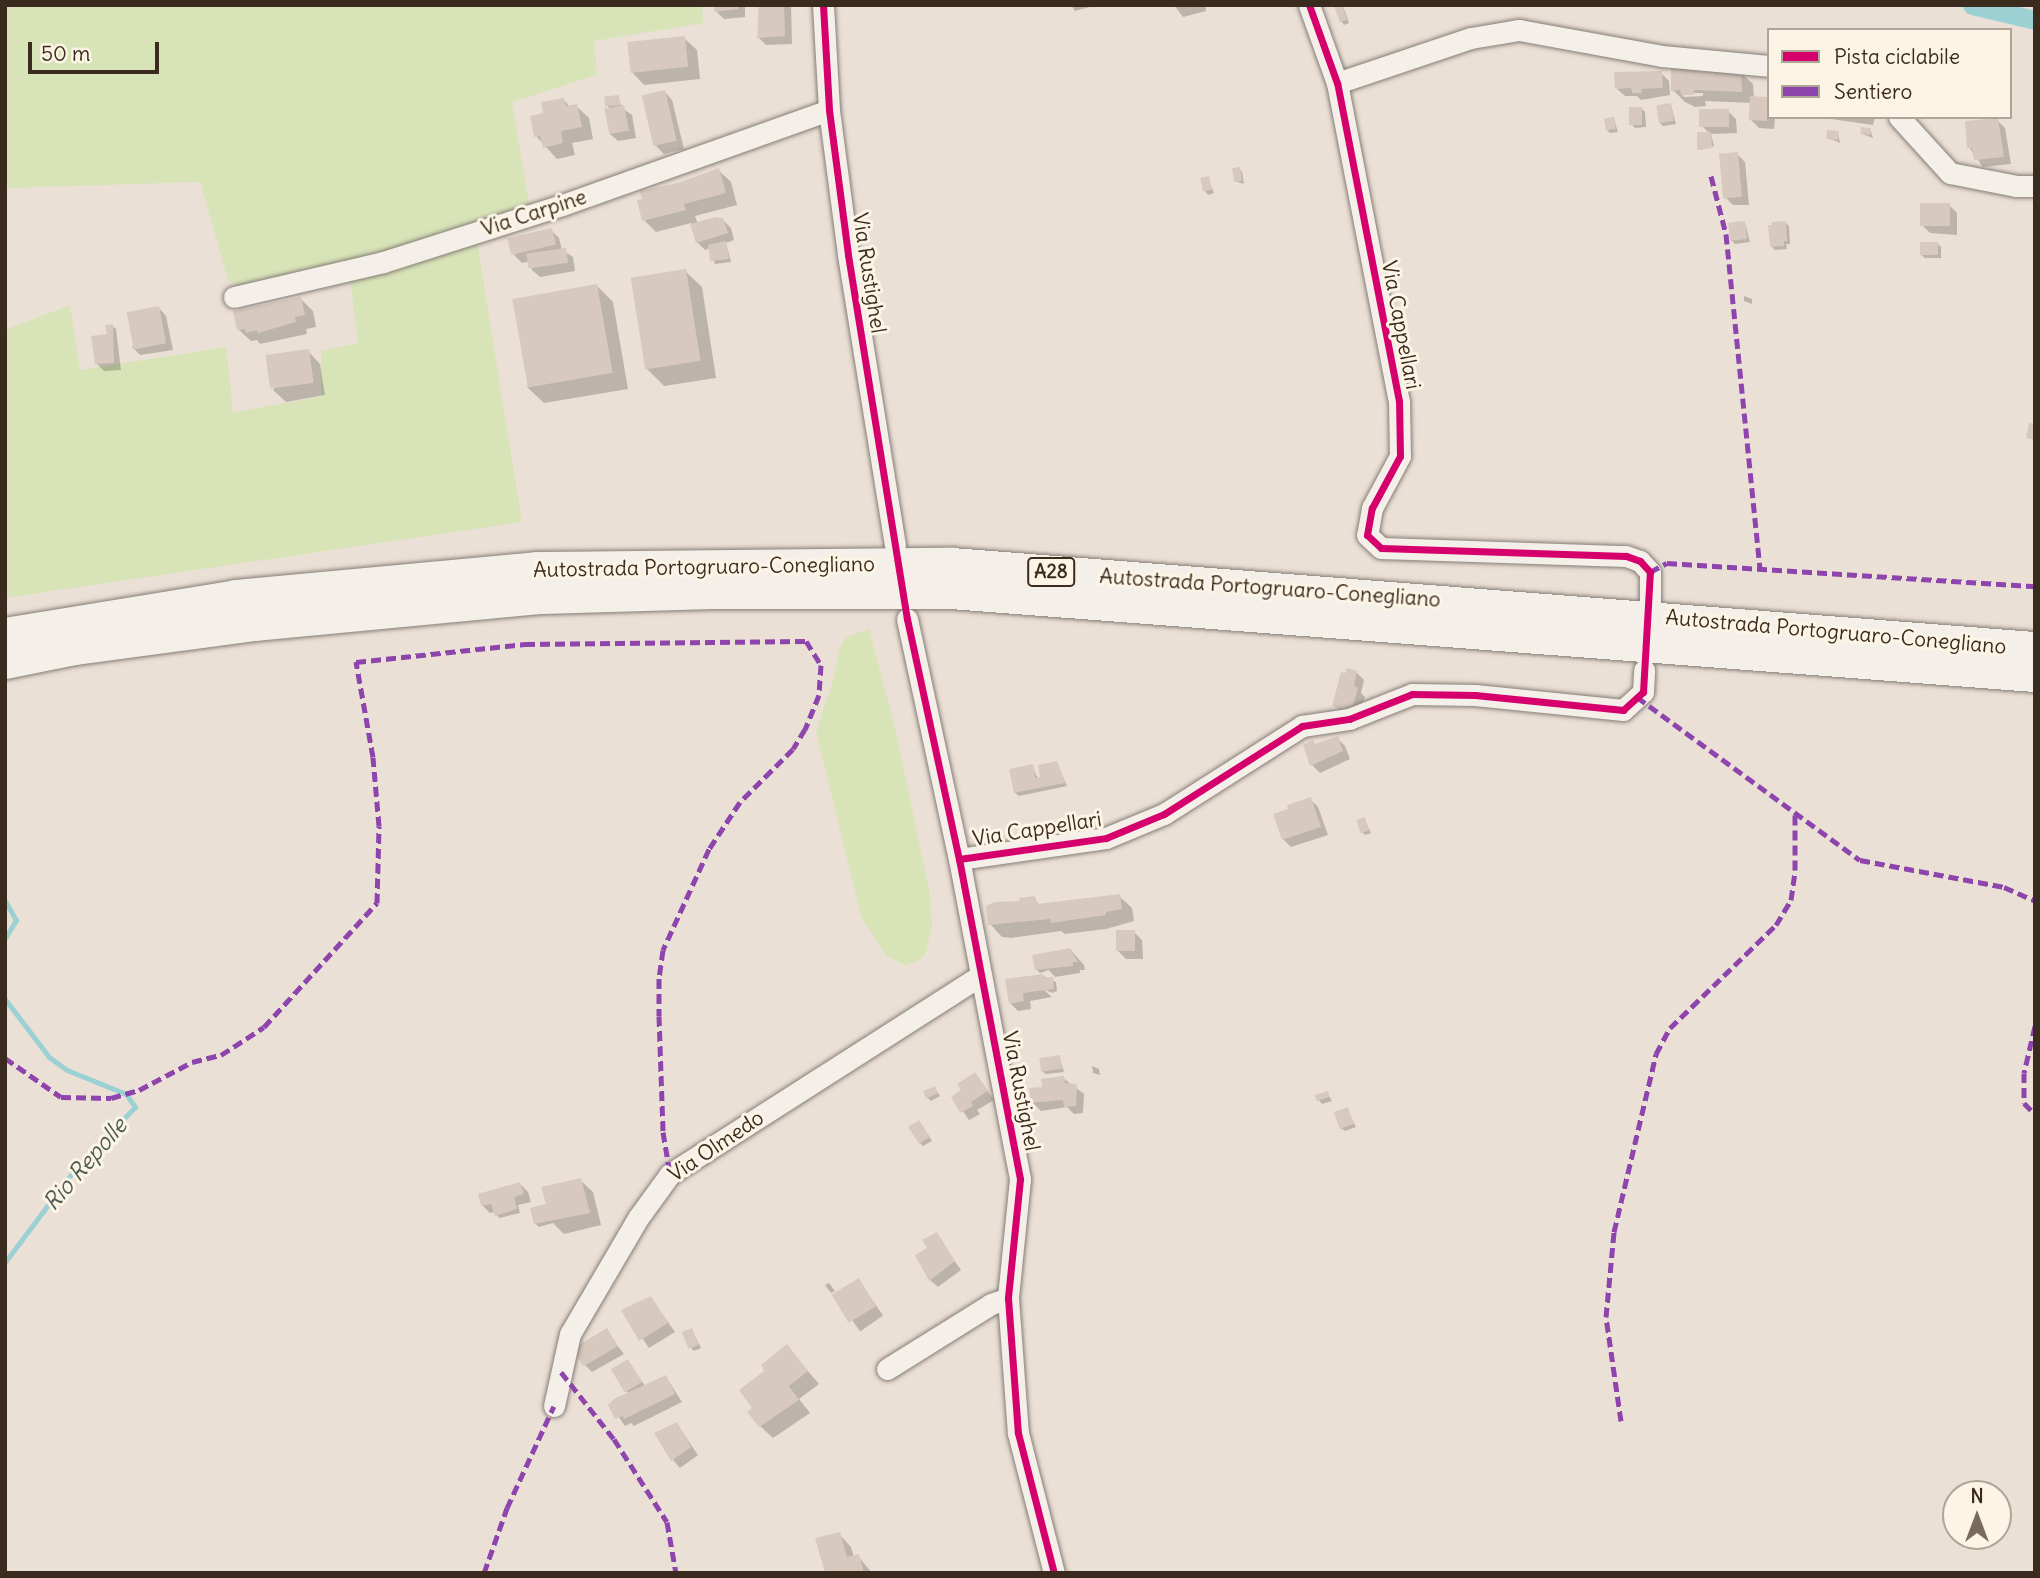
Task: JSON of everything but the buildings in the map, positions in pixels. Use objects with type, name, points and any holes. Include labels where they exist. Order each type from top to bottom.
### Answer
[{"type":"highway","name":"Autostrada Portogruaro-Conegliano","points":[[5,634],[236,596],[537,568],[952,564],[2035,648]]},
{"type":"highway","name":"Autostrada Portogruaro-Conegliano","points":[[5,663],[75,649],[254,625],[542,598],[713,593],[951,593],[2035,676]]},
{"type":"street","name":"Via Rustighel","points":[[823,5],[829,110],[848,255],[895,545]]},
{"type":"street","name":"Via Cappellari","points":[[1309,5],[1337,83],[1399,401],[1400,456],[1372,508],[1367,535],[1381,548],[1626,556],[1640,561],[1650,572],[1650,603]]},
{"type":"street","points":[[1337,83],[1471,38],[1518,30],[1662,56],[1767,66]]},
{"type":"street","name":"Via Carpine","points":[[234,297],[383,262],[562,205],[829,110]]},
{"type":"street","points":[[1901,119],[1950,173],[2016,186],[2035,186]]},
{"type":"street","name":"Via Rustighel","points":[[907,619],[959,859],[1020,1179],[1007,1298],[1018,1433],[1055,1573]]},
{"type":"street","name":"Via Cappellari","points":[[959,859],[1106,838],[1164,814],[1302,726],[1349,719],[1412,694],[1475,695],[1623,710],[1643,692],[1644,670]]},
{"type":"street","name":"Via Olmedo","points":[[554,1406],[570,1334],[638,1217],[670,1174],[981,975]]},
{"type":"street","points":[[887,1369],[991,1304],[1007,1298]]},
{"type":"green space","points":[[5,5],[702,5],[703,23],[594,41],[597,75],[512,102],[529,204],[474,223],[522,522],[5,598],[5,330],[70,305],[80,370],[226,347],[233,412],[321,397],[321,351],[358,343],[348,263],[241,288],[228,280],[200,182],[10,188],[5,185]]},
{"type":"green space","points":[[869,629],[896,732],[930,894],[932,924],[926,953],[918,961],[905,965],[887,956],[861,917],[816,731],[834,677],[839,649],[846,637]]},
{"type":"waterway","points":[[1972,5],[2035,20]]},
{"type":"waterway","name":"Rio Repolle","points":[[5,901],[16,920],[5,938]]},
{"type":"waterway","name":"Rio Repolle","points":[[5,999],[49,1057],[67,1070],[126,1094],[135,1107],[78,1165],[5,1262]]},
{"type":"marked path","points":[[1711,176],[1726,234],[1760,569]]},
{"type":"marked path","points":[[1650,572],[1667,563],[2035,586]]},
{"type":"marked path","points":[[5,1058],[61,1097],[111,1098],[139,1090],[192,1062],[221,1055],[264,1027],[377,903],[379,826],[373,757],[356,662],[525,644],[806,641],[821,665],[819,695],[805,729],[793,749],[740,802],[709,849],[663,950],[659,978],[659,1016],[663,1132],[670,1174]]},
{"type":"marked path","points":[[1637,697],[1860,860],[2004,887],[2035,901]]},
{"type":"marked path","points":[[1621,1421],[1606,1317],[1614,1232],[1656,1054],[1670,1028],[1776,925],[1791,900],[1795,870],[1795,812]]},
{"type":"marked path","points":[[2035,1026],[2024,1073],[2024,1103],[2035,1114]]},
{"type":"marked path","points":[[561,1372],[614,1439],[667,1522],[676,1573]]},
{"type":"marked path","points":[[484,1573],[507,1508],[554,1406]]},
{"type":"cycle path","points":[[823,5],[829,110],[848,255],[907,619],[959,859],[1020,1179],[1008,1298],[1018,1433],[1054,1573]]},
{"type":"cycle path","points":[[959,859],[1106,838],[1164,814],[1302,726],[1349,719],[1412,694],[1475,695],[1623,710],[1643,692],[1650,572],[1640,561],[1626,556],[1381,548],[1367,535],[1372,508],[1400,456],[1399,401],[1337,83],[1309,5]]}]
